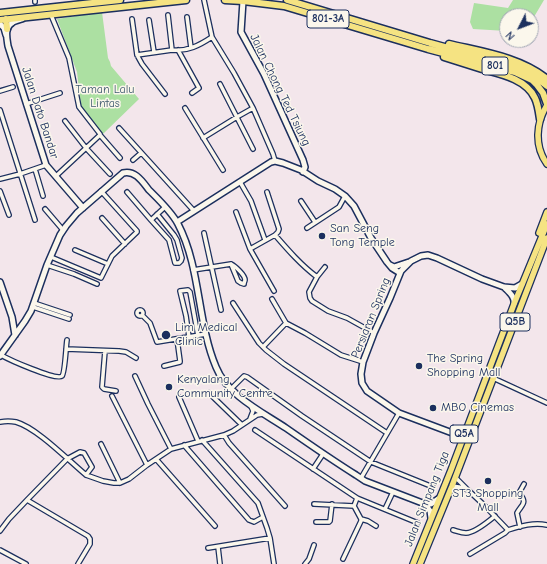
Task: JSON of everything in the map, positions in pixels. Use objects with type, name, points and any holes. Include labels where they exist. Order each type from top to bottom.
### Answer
[{"type":"highway","points":[[0,13],[120,0]]},
{"type":"highway","points":[[7,32],[2,19],[186,0]]},
{"type":"highway","name":"801-3A","points":[[225,0],[284,6],[429,46]]},
{"type":"highway","points":[[287,0],[416,42],[429,53],[516,80],[529,89],[535,98],[540,119]]},
{"type":"highway","points":[[416,42],[431,40],[485,53],[519,63],[536,71],[547,80]]},
{"type":"highway","name":"801","points":[[429,46],[517,67],[532,74],[547,86]]},
{"type":"highway","name":"801","points":[[429,46],[524,76],[532,80],[537,85],[547,105]]},
{"type":"main road","points":[[547,105],[540,119],[538,134],[538,142],[541,153],[547,164]]},
{"type":"main road","name":"Q5A","points":[[530,275],[528,263],[547,212]]},
{"type":"main road","points":[[534,265],[547,224]]},
{"type":"main road","points":[[534,265],[547,238]]},
{"type":"main road","name":"Q5B","points":[[530,275],[538,267],[547,248]]},
{"type":"main road","name":"Jalan Simpang Tiga","points":[[420,564],[452,486],[534,265]]},
{"type":"main road","name":"Jalan Simpang Tiga","points":[[413,564],[522,284],[530,275]]},
{"type":"street","points":[[204,0],[212,37],[253,108],[275,161]]},
{"type":"street","name":"Jalan Chong Ted Tsiung","points":[[243,1],[241,32],[264,74],[304,163],[302,171]]},
{"type":"street","points":[[51,15],[69,58],[79,107],[120,158]]},
{"type":"street","points":[[168,15],[172,50]]},
{"type":"street","points":[[7,32],[12,23],[30,17]]},
{"type":"street","points":[[187,17],[191,48]]},
{"type":"street","points":[[132,19],[137,55],[165,94]]},
{"type":"street","points":[[149,20],[154,52]]},
{"type":"street","name":"Jalan Dato Bandar","points":[[0,24],[7,32],[8,46],[46,165],[83,208]]},
{"type":"street","points":[[137,55],[191,48],[202,44],[212,37]]},
{"type":"street","points":[[178,50],[199,88],[192,93]]},
{"type":"street","points":[[220,84],[253,149]]},
{"type":"street","points":[[0,91],[13,87]]},
{"type":"street","points":[[26,104],[60,93]]},
{"type":"street","points":[[185,108],[223,170]]},
{"type":"street","points":[[203,138],[253,108]]},
{"type":"street","points":[[0,110],[35,220]]},
{"type":"street","points":[[65,121],[86,148],[110,174]]},
{"type":"street","points":[[119,128],[194,212]]},
{"type":"street","points":[[56,176],[100,135]]},
{"type":"street","points":[[133,160],[141,153]]},
{"type":"street","points":[[177,222],[271,162],[275,161],[288,165],[335,189],[345,196],[354,206],[371,238],[395,276],[394,289]]},
{"type":"street","points":[[304,163],[314,178]]},
{"type":"street","points":[[0,179],[46,165]]},
{"type":"street","points":[[35,168],[43,196]]},
{"type":"street","points":[[67,340],[64,368],[62,375],[59,377],[46,374],[0,356],[25,321],[34,305],[47,265],[63,230],[77,213],[102,191],[123,173],[130,172],[137,176],[165,207],[177,222],[184,236],[194,270],[211,353],[216,369],[231,389],[266,415],[361,478],[392,492],[425,504],[431,504],[438,499]]},
{"type":"street","points":[[240,182],[250,201],[265,240]]},
{"type":"street","points":[[0,190],[9,215]]},
{"type":"street","points":[[51,257],[101,278],[112,256],[137,232],[102,191]]},
{"type":"street","points":[[127,192],[169,240],[175,263],[179,263],[182,258],[176,238],[157,214]]},
{"type":"street","points":[[250,249],[275,235],[279,229],[267,192]]},
{"type":"street","points":[[307,228],[340,207],[345,196]]},
{"type":"street","points":[[301,201],[316,222]]},
{"type":"street","points":[[151,220],[165,207]]},
{"type":"street","points":[[45,210],[63,230]]},
{"type":"street","points":[[236,212],[250,249],[274,291]]},
{"type":"street","points":[[102,218],[125,244]]},
{"type":"street","points":[[204,232],[221,310]]},
{"type":"street","points":[[275,235],[296,258],[317,277]]},
{"type":"street","points":[[75,250],[108,264]]},
{"type":"street","points":[[390,266],[394,267],[421,256],[428,255],[504,287],[515,288],[522,284]]},
{"type":"street","points":[[390,266],[400,273],[411,261]]},
{"type":"street","points":[[194,270],[231,264],[234,265],[244,278],[244,284],[238,281],[231,264]]},
{"type":"street","points":[[47,265],[97,284]]},
{"type":"street","points":[[325,267],[317,277],[309,292],[312,301],[374,333]]},
{"type":"street","name":"Persiaran Spring","points":[[400,273],[363,362],[361,378],[364,387],[372,396],[399,413],[455,434]]},
{"type":"street","points":[[0,282],[12,317],[15,335]]},
{"type":"street","points":[[504,287],[511,293],[514,304]]},
{"type":"street","points":[[190,337],[180,291],[188,290],[190,292],[198,336]]},
{"type":"street","points":[[272,299],[286,324],[341,355],[363,362]]},
{"type":"street","points":[[233,303],[263,347],[284,364],[387,433]]},
{"type":"street","points":[[34,305],[69,317]]},
{"type":"street","points":[[142,315],[150,323],[156,342],[206,334]]},
{"type":"street","points":[[12,317],[18,322],[22,323],[25,321]]},
{"type":"street","points":[[263,347],[286,324]]},
{"type":"street","points":[[164,366],[180,362],[177,339]]},
{"type":"street","points":[[66,349],[123,352],[136,358]]},
{"type":"street","points":[[105,351],[102,387],[104,389],[116,391]]},
{"type":"street","points":[[135,376],[171,449]]},
{"type":"street","points":[[231,389],[244,376],[247,377],[371,462],[433,486]]},
{"type":"street","points":[[493,378],[547,403]]},
{"type":"street","points":[[209,393],[242,426]]},
{"type":"street","points":[[112,396],[147,465]]},
{"type":"street","points":[[179,397],[200,440],[258,503],[270,538],[274,564]]},
{"type":"street","points":[[248,421],[253,411],[249,403]]},
{"type":"street","points":[[361,478],[399,413]]},
{"type":"street","points":[[0,422],[9,421],[24,425],[46,441],[86,475],[103,481],[120,483],[129,479],[156,458],[171,449],[200,440],[224,435],[242,426],[257,415],[266,415]]},
{"type":"street","points":[[461,443],[455,434],[466,428]]},
{"type":"street","points":[[255,430],[357,498],[418,523]]},
{"type":"street","points":[[224,435],[229,443],[285,506]]},
{"type":"street","points":[[101,444],[120,483]]},
{"type":"street","points":[[184,445],[249,520],[254,522],[263,517]]},
{"type":"street","points":[[0,531],[9,519],[67,459],[80,452],[84,453],[92,466],[86,475]]},
{"type":"street","points":[[313,469],[324,454]]},
{"type":"street","points":[[156,458],[216,526]]},
{"type":"street","points":[[455,477],[508,530]]},
{"type":"street","points":[[520,527],[517,513],[524,501],[519,493],[524,484]]},
{"type":"street","points":[[452,486],[468,490]]},
{"type":"street","points":[[385,509],[392,492]]},
{"type":"street","points":[[344,559],[360,526],[361,519],[354,506],[357,498]]},
{"type":"street","points":[[27,500],[88,536],[90,539],[90,544],[78,564]]},
{"type":"street","points":[[314,504],[354,506]]},
{"type":"street","points":[[316,522],[330,521],[332,504]]},
{"type":"street","points":[[425,504],[430,511],[431,518]]},
{"type":"street","points":[[453,530],[460,533],[470,532],[491,520],[495,516]]},
{"type":"street","points":[[361,519],[376,526]]},
{"type":"street","points":[[470,554],[508,530],[531,524],[547,525]]},
{"type":"street","points":[[208,548],[270,538]]},
{"type":"street","points":[[305,564],[309,559],[314,545]]},
{"type":"street","points":[[218,547],[220,564]]},
{"type":"street","points":[[0,550],[26,564]]},
{"type":"green space","points":[[513,0],[544,0],[539,8],[508,8]]},
{"type":"green space","points":[[474,3],[508,8],[499,8],[499,31],[473,29],[470,22]]},
{"type":"green space","name":"Taman Lalu Lintas","points":[[102,12],[108,58],[111,66],[139,99],[103,134],[81,106],[77,72],[57,19]]},
{"type":"place","name":"San Seng Tong Temple","points":[[322,236]]},
{"type":"place","name":"Lim Medical Clinic","points":[[166,335]]},
{"type":"place","name":"The Spring Shopping Mall","points":[[419,366]]},
{"type":"place","name":"Kenyalang Community Centre","points":[[169,387]]},
{"type":"place","name":"MBO Cinemas","points":[[433,408]]},
{"type":"place","name":"ST3 Shopping Mall","points":[[488,481]]}]
